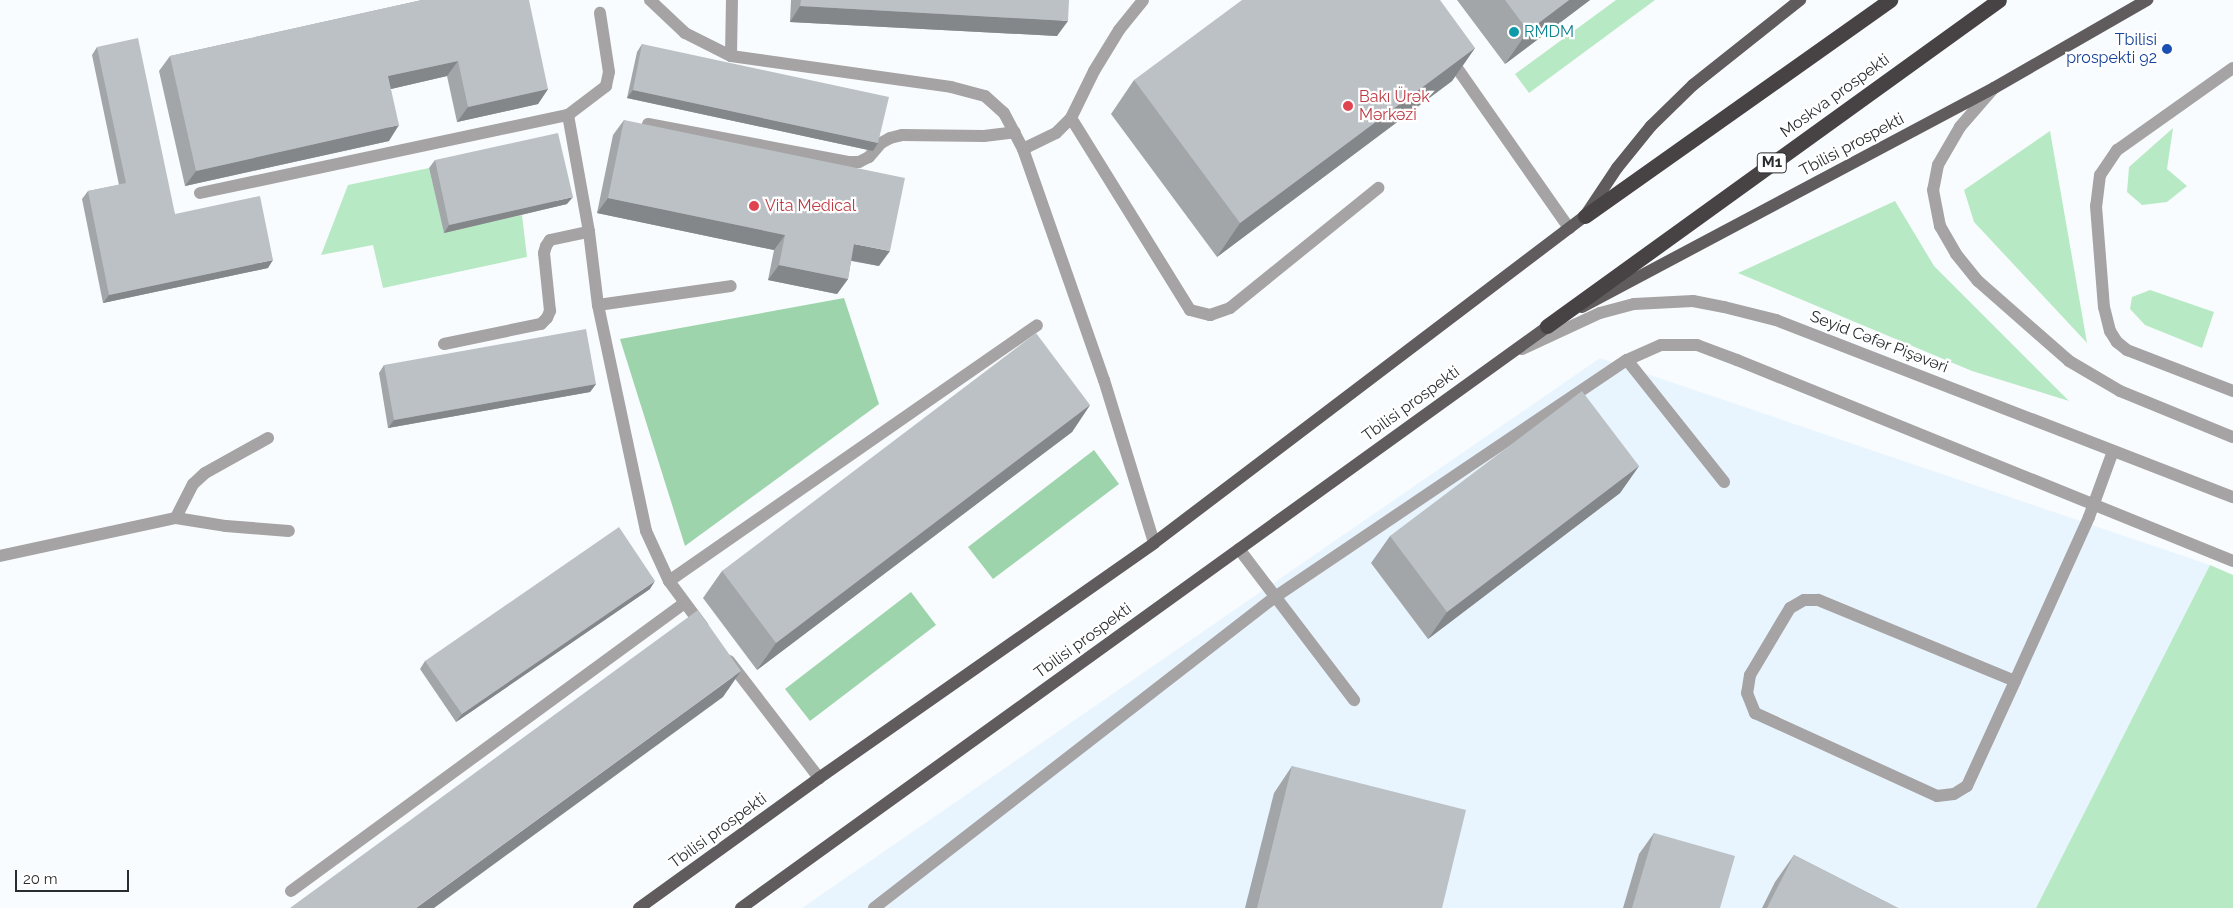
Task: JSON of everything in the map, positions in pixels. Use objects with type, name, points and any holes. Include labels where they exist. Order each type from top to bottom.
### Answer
[{"type":"highway","points":[[1585,216],[1890,0]]},
{"type":"highway","name":"Moskva prospekti","points":[[1547,326],[1999,0]]},
{"type":"main road","name":"Tbilisi prospekti","points":[[639,908],[819,778],[1154,543],[1585,216],[1617,168],[1651,126],[1693,85],[1800,0]]},
{"type":"main road","name":"Tbilisi prospekti","points":[[741,908],[1547,326],[1994,88],[2147,0]]},
{"type":"street","points":[[650,0],[685,33],[731,56],[951,87],[985,96],[1004,113],[1023,149],[1118,421],[1154,543]]},
{"type":"street","points":[[731,56],[732,0]]},
{"type":"street","points":[[1023,149],[1056,133],[1071,118],[1094,70],[1119,30],[1143,0]]},
{"type":"street","points":[[200,193],[568,115],[606,86],[609,72],[600,13]]},
{"type":"street","points":[[1443,48],[1569,228]]},
{"type":"street","points":[[2233,68],[2117,150],[2100,175],[2096,206],[2104,307],[2110,331],[2117,342],[2127,350],[2233,391]]},
{"type":"street","points":[[1994,88],[1960,127],[1938,165],[1933,190],[1934,199],[1940,226],[1956,254],[1991,293],[2069,361],[2120,391],[2233,436]]},
{"type":"street","points":[[568,115],[589,232],[598,305],[646,531],[669,581],[684,603],[819,778]]},
{"type":"street","points":[[1071,118],[1190,310],[1210,315],[1230,308],[1378,188]]},
{"type":"street","points":[[648,124],[859,162],[869,157],[886,140],[902,135],[984,136],[1015,132]]},
{"type":"street","points":[[444,344],[540,324],[547,318],[550,311],[544,253],[546,246],[550,240],[589,232]]},
{"type":"street","points":[[598,305],[731,286]]},
{"type":"street","name":"Seyid Cəfər Pişəvəri","points":[[1506,356],[1600,314],[1634,304],[1693,301],[1776,320],[2233,497]]},
{"type":"street","points":[[669,581],[1037,325]]},
{"type":"street","points":[[874,908],[1275,597],[1627,360],[1661,345],[1697,345],[2233,561]]},
{"type":"street","points":[[1627,360],[1724,482]]},
{"type":"street","points":[[176,518],[193,484],[205,473],[268,438]]},
{"type":"street","points":[[2015,681],[1818,600],[1804,600],[1790,608],[1750,675],[1747,693],[1755,713],[1937,796],[1954,794],[1967,786],[2015,681],[2094,504],[2113,451]]},
{"type":"street","points":[[0,556],[176,518],[226,526],[289,530]]},
{"type":"street","points":[[1239,548],[1354,700]]},
{"type":"street","points":[[291,891],[684,603]]},
{"type":"shaded area","points":[[1600,358],[2210,565],[2036,908],[802,908]]},
{"type":"green space","points":[[1616,0],[1655,0],[1529,93],[1515,74]]},
{"type":"green space","points":[[2173,128],[2167,169],[2187,186],[2167,202],[2142,205],[2127,192],[2129,167]]},
{"type":"green space","points":[[2050,131],[2087,343],[1974,222],[1964,190]]},
{"type":"green space","points":[[429,168],[444,232],[522,215],[527,257],[383,288],[373,245],[321,255],[348,185]]},
{"type":"green space","points":[[1895,201],[1934,266],[2069,401],[1972,371],[1738,273]]},
{"type":"green space","points":[[2150,290],[2214,312],[2202,348],[2145,325],[2130,309],[2132,297]]},
{"type":"green space","points":[[844,298],[879,404],[685,546],[620,339]]},
{"type":"green space","points":[[1094,450],[1119,484],[993,579],[968,547]]},
{"type":"green space","points":[[2210,565],[2233,575],[2233,908],[2036,908]]},
{"type":"green space","points":[[911,592],[936,625],[810,721],[785,689]]},
{"type":"building","points":[[422,0],[529,0],[548,89],[468,107],[458,61],[388,76],[399,125],[196,171],[170,56]]},
{"type":"building","points":[[801,0],[1069,0],[1068,21],[800,6]]},
{"type":"building","points":[[1242,0],[1440,0],[1475,48],[1240,223],[1134,80]]},
{"type":"building","points":[[1505,0],[1569,0],[1528,31]]},
{"type":"building","points":[[138,38],[175,214],[260,196],[273,260],[109,295],[88,191],[126,183],[97,47]]},
{"type":"building","points":[[642,44],[889,97],[878,143],[633,90]]},
{"type":"building","points":[[624,120],[905,178],[890,251],[854,244],[848,279],[779,265],[785,235],[608,198]]},
{"type":"building","points":[[558,133],[573,197],[449,225],[435,160]]},
{"type":"building","points":[[586,329],[596,384],[394,420],[384,365]]},
{"type":"building","points":[[1036,333],[1090,405],[776,643],[722,571]]},
{"type":"building","points":[[1582,391],[1639,466],[1447,612],[1390,536]]},
{"type":"building","points":[[619,527],[655,581],[462,714],[425,661]]},
{"type":"building","points":[[698,610],[741,671],[416,908],[290,908]]},
{"type":"building","points":[[1292,766],[1466,810],[1442,908],[1257,908]]},
{"type":"building","points":[[1654,833],[1735,856],[1720,908],[1632,908]]},
{"type":"building","points":[[1794,855],[1898,908],[1767,908]]},
{"type":"place","name":"RMDM","points":[[1514,32]]},
{"type":"place","name":"Tbilisi prospekti 92","points":[[2167,49]]},
{"type":"place","name":"Bakı Ürək Mərkəzi","points":[[1348,106]]},
{"type":"place","name":"Vita Medical","points":[[754,206]]}]
